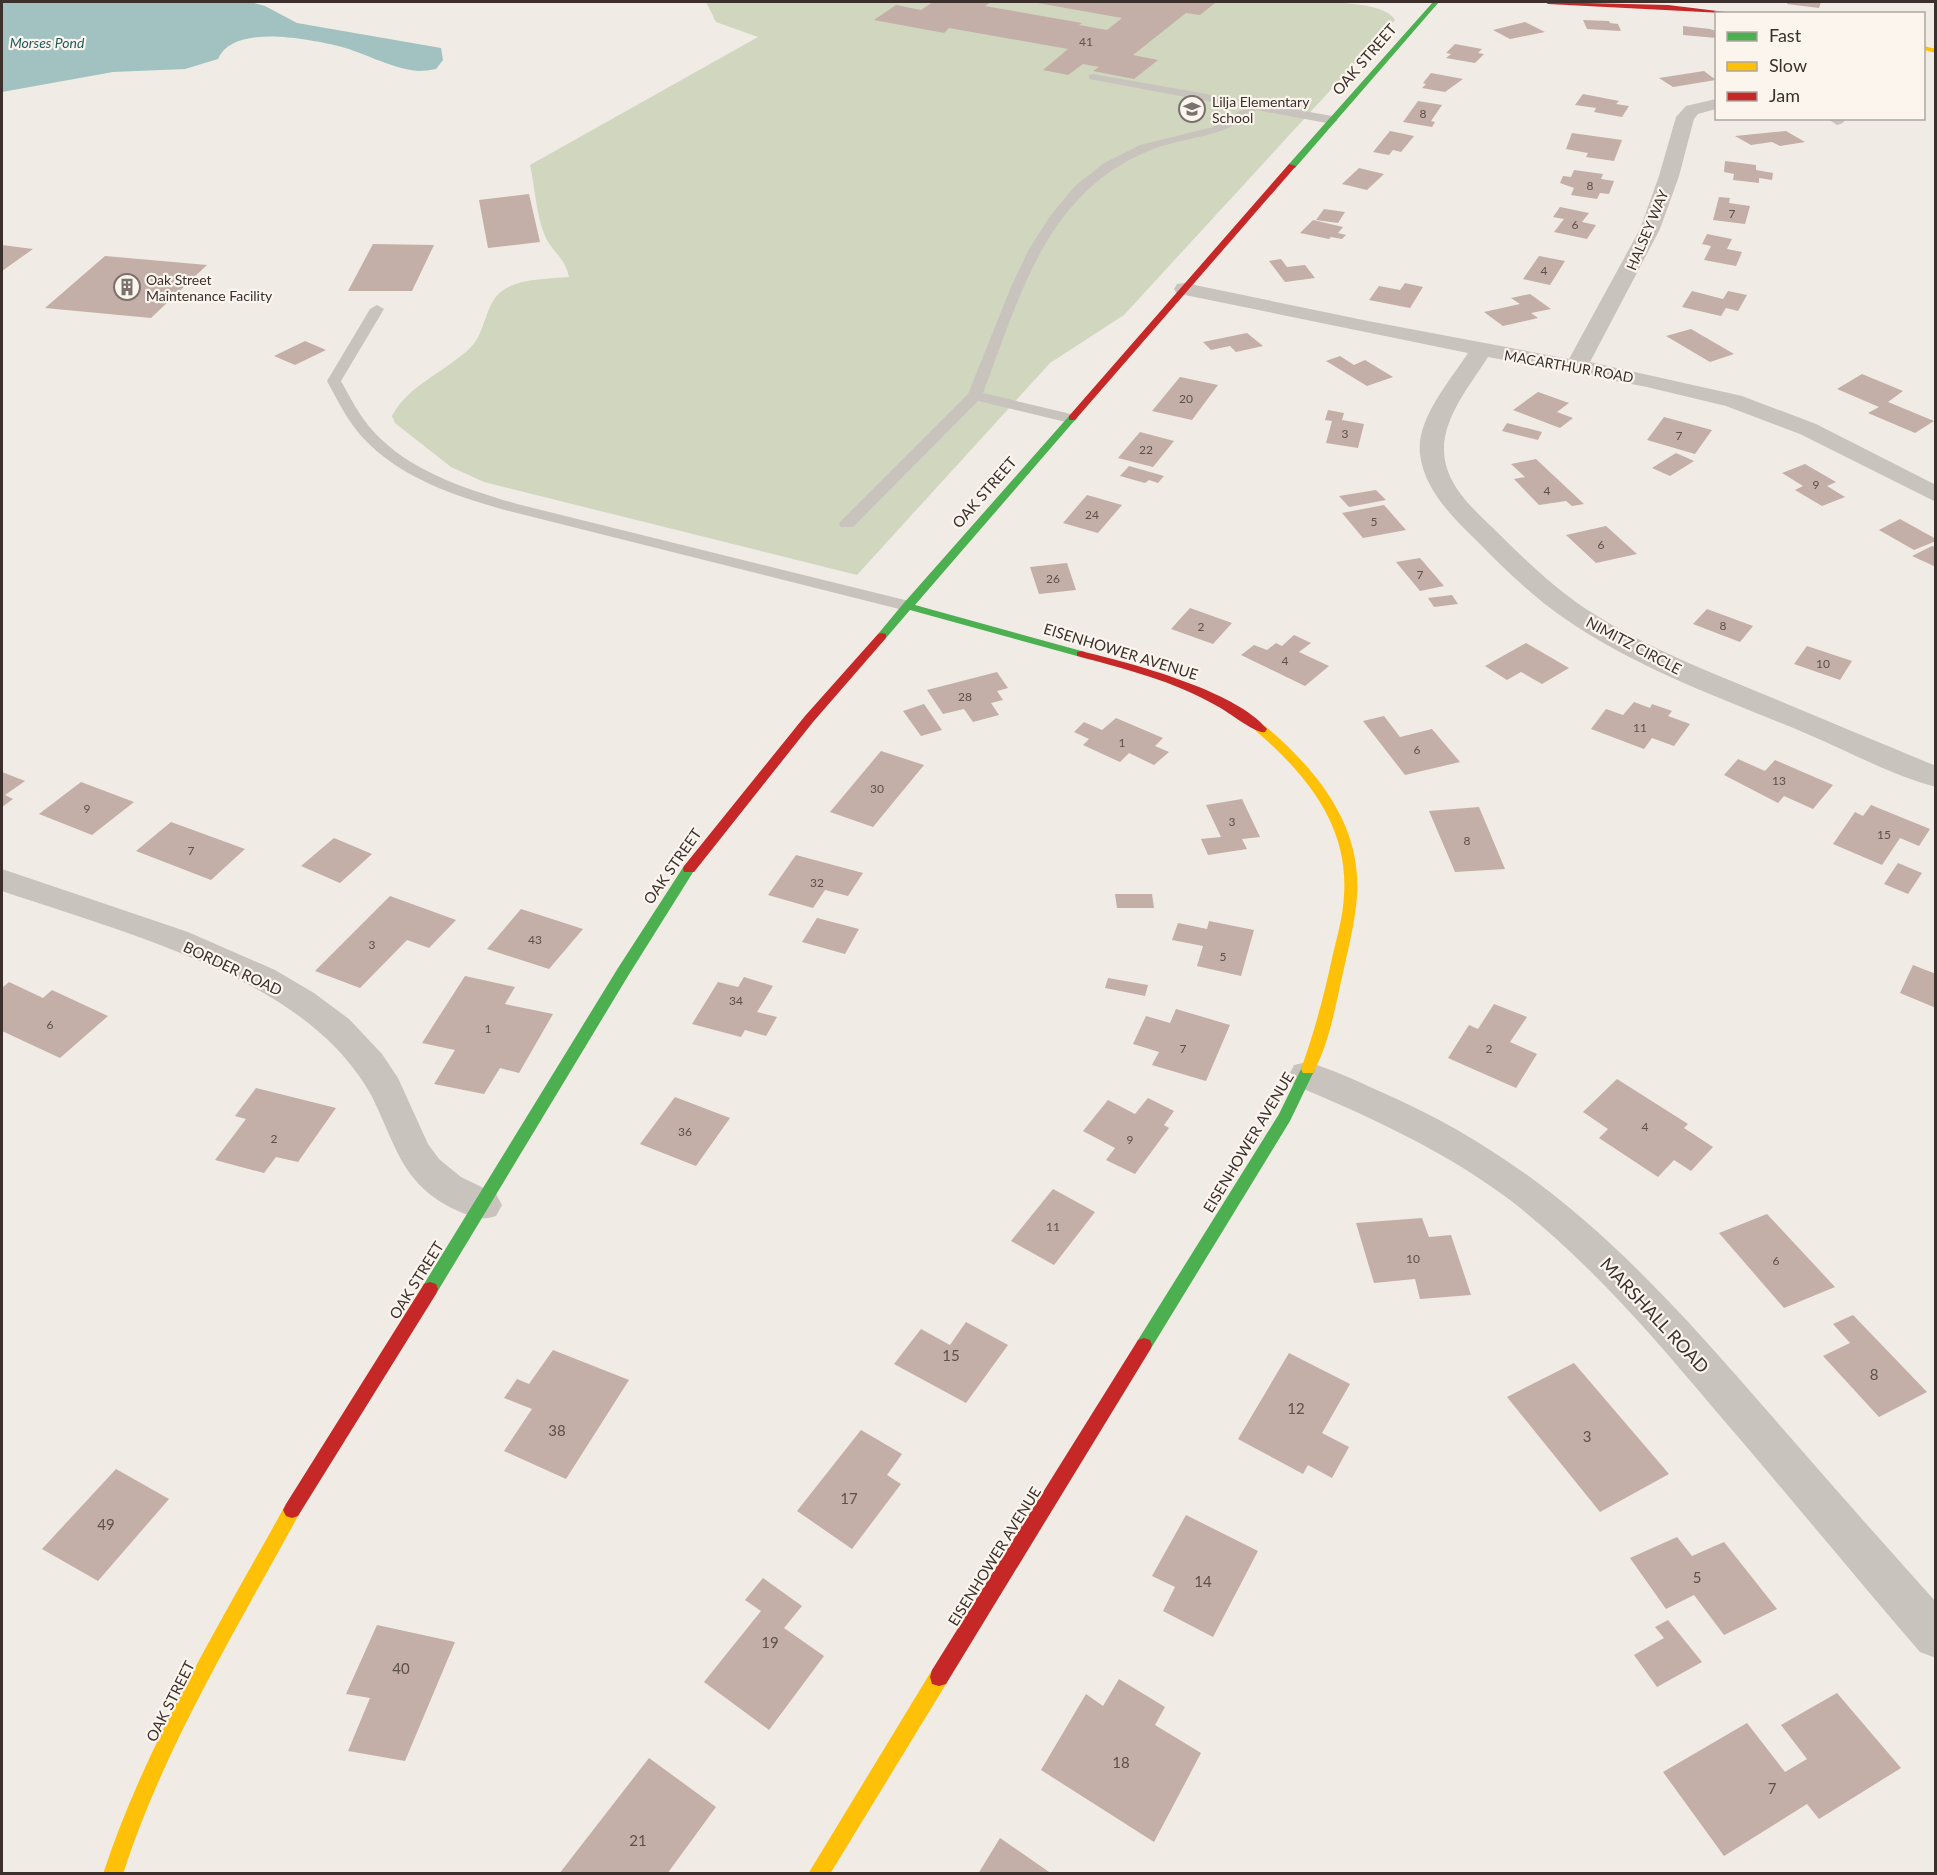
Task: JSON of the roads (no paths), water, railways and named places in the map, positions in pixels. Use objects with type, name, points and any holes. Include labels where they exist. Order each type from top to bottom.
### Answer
[{"type":"street","name":"OAK STREET","points":[[113,1874],[172,1730],[277,1537],[344,1425],[483,1205],[623,972],[693,863],[730,813],[907,606],[1436,2]]},
{"type":"street","points":[[1548,2],[1659,6],[1719,12]]},
{"type":"street","name":"HALSEY WAY","points":[[1576,368],[1650,230],[1666,185],[1685,117],[1692,110],[1715,104]]},
{"type":"street","name":"MACARTHUR ROAD","points":[[1185,289],[1481,350],[1690,389],[1770,413],[1841,445],[1935,495]]},
{"type":"street","name":"NIMITZ CIRCLE","points":[[1481,350],[1443,412],[1431,448],[1434,468],[1456,505],[1516,565],[1574,613],[1619,640],[1695,676],[1935,777]]},
{"type":"street","name":"EISENHOWER AVENUE","points":[[818,1874],[1285,1117],[1307,1075],[1322,1036],[1348,909],[1351,878],[1346,848],[1337,818],[1322,790],[1298,761],[1270,734],[1237,711],[1202,693],[1113,663],[907,606]]},
{"type":"street","name":"BORDER ROAD","points":[[2,880],[215,957],[296,998],[335,1027],[362,1052],[385,1088],[420,1162],[440,1182],[461,1197],[483,1205]]},
{"type":"street","name":"MARSHALL ROAD","points":[[1307,1075],[1430,1129],[1501,1175],[1588,1243],[1648,1303],[1935,1636]]},
{"type":"lane","points":[[1093,76],[1332,120]]},
{"type":"lane","points":[[847,524],[975,396],[1020,277],[1066,200],[1102,171],[1126,156],[1144,148],[1224,126],[1239,118],[1253,106]]},
{"type":"lane","points":[[377,309],[334,381],[355,418],[382,447],[408,467],[473,496],[511,507],[907,606]]},
{"type":"lane","points":[[975,396],[1070,418]]},
{"type":"water","name":"Morses Pond","points":[[2,2],[250,2],[265,6],[297,23],[441,48],[443,60],[436,69],[418,71],[396,67],[334,45],[289,38],[254,38],[238,41],[226,48],[218,59],[185,69],[113,72],[2,92]]},
{"type":"place","name":"Lilja Elementary School","points":[[1192,109]]},
{"type":"place","name":"Oak Street Maintenance Facility","points":[[127,287]]}]
